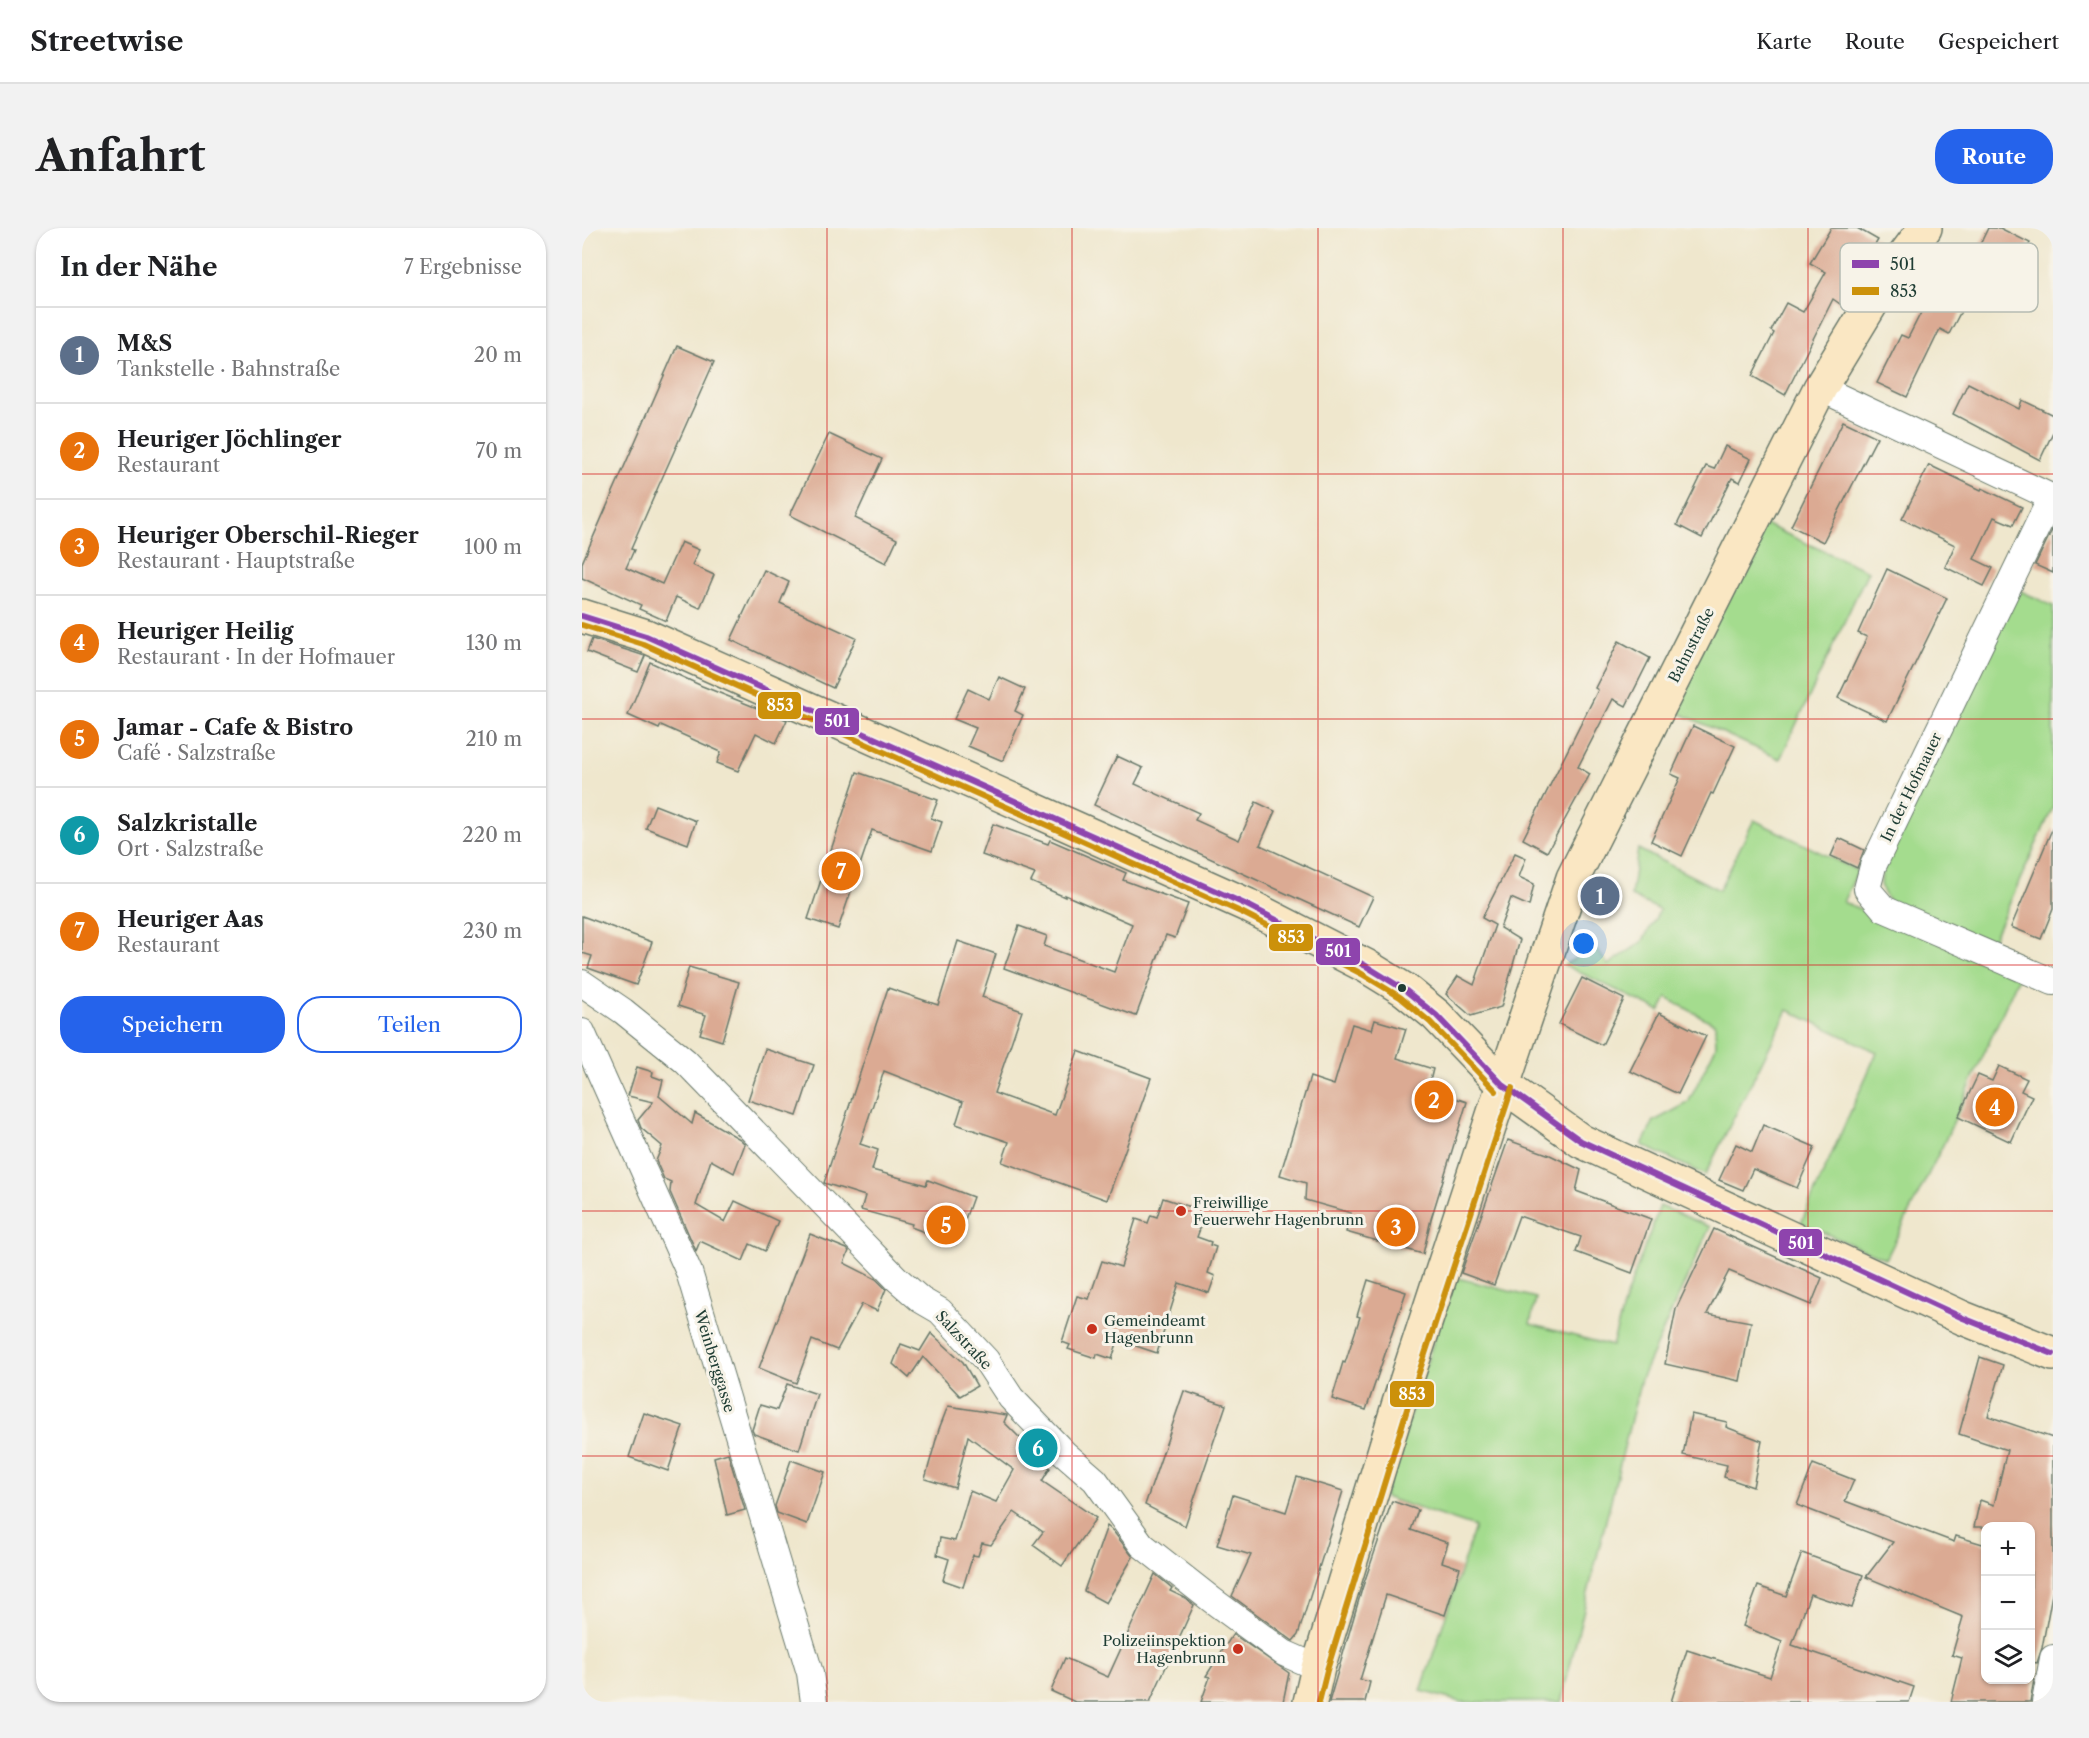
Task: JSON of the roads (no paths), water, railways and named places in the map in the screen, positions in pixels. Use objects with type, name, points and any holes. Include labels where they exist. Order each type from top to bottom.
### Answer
[{"type":"street","name":"Bahnstraße","points":[[1914,243],[1925,228]]},
{"type":"street","name":"Bahnstraße","points":[[1310,1702],[1318,1668],[1399,1403],[1573,878],[1820,388],[1866,312]]},
{"type":"street","name":"In der Hofmauer","points":[[1820,388],[2052,498],[1873,866],[1867,889],[1884,909],[2053,982]]},
{"type":"street","points":[[582,616],[646,636],[1247,905],[1366,966],[1405,990],[1436,1015],[1503,1084],[1581,1141],[1963,1318],[2053,1354]]},
{"type":"street","name":"Salzstraße","points":[[582,983],[623,1011],[685,1061],[897,1280],[921,1300],[940,1311],[986,1360],[1011,1398],[1064,1453],[1095,1480],[1142,1545],[1284,1653],[1318,1668]]},
{"type":"street","name":"Weinberggasse","points":[[582,1032],[689,1272],[810,1673],[814,1702]]},
{"type":"street","points":[[2045,1702],[2053,1658]]},
{"type":"place","name":"Heuriger Aas","points":[[841,871]]},
{"type":"place","name":"M&S","points":[[1600,896]]},
{"type":"place","name":"Heuriger Jöchlinger","points":[[1434,1100]]},
{"type":"place","name":"Heuriger Heilig","points":[[1995,1107]]},
{"type":"place","name":"Freiwillige Feuerwehr Hagenbrunn","points":[[1181,1211]]},
{"type":"place","name":"Jamar - Cafe & Bistro","points":[[946,1225]]},
{"type":"place","name":"Heuriger Oberschil-Rieger","points":[[1396,1227]]},
{"type":"place","name":"Gemeindeamt Hagenbrunn","points":[[1092,1329]]},
{"type":"place","name":"Salzkristalle","points":[[1038,1448]]},
{"type":"place","name":"Polizeiinspektion Hagenbrunn","points":[[1238,1649]]}]
